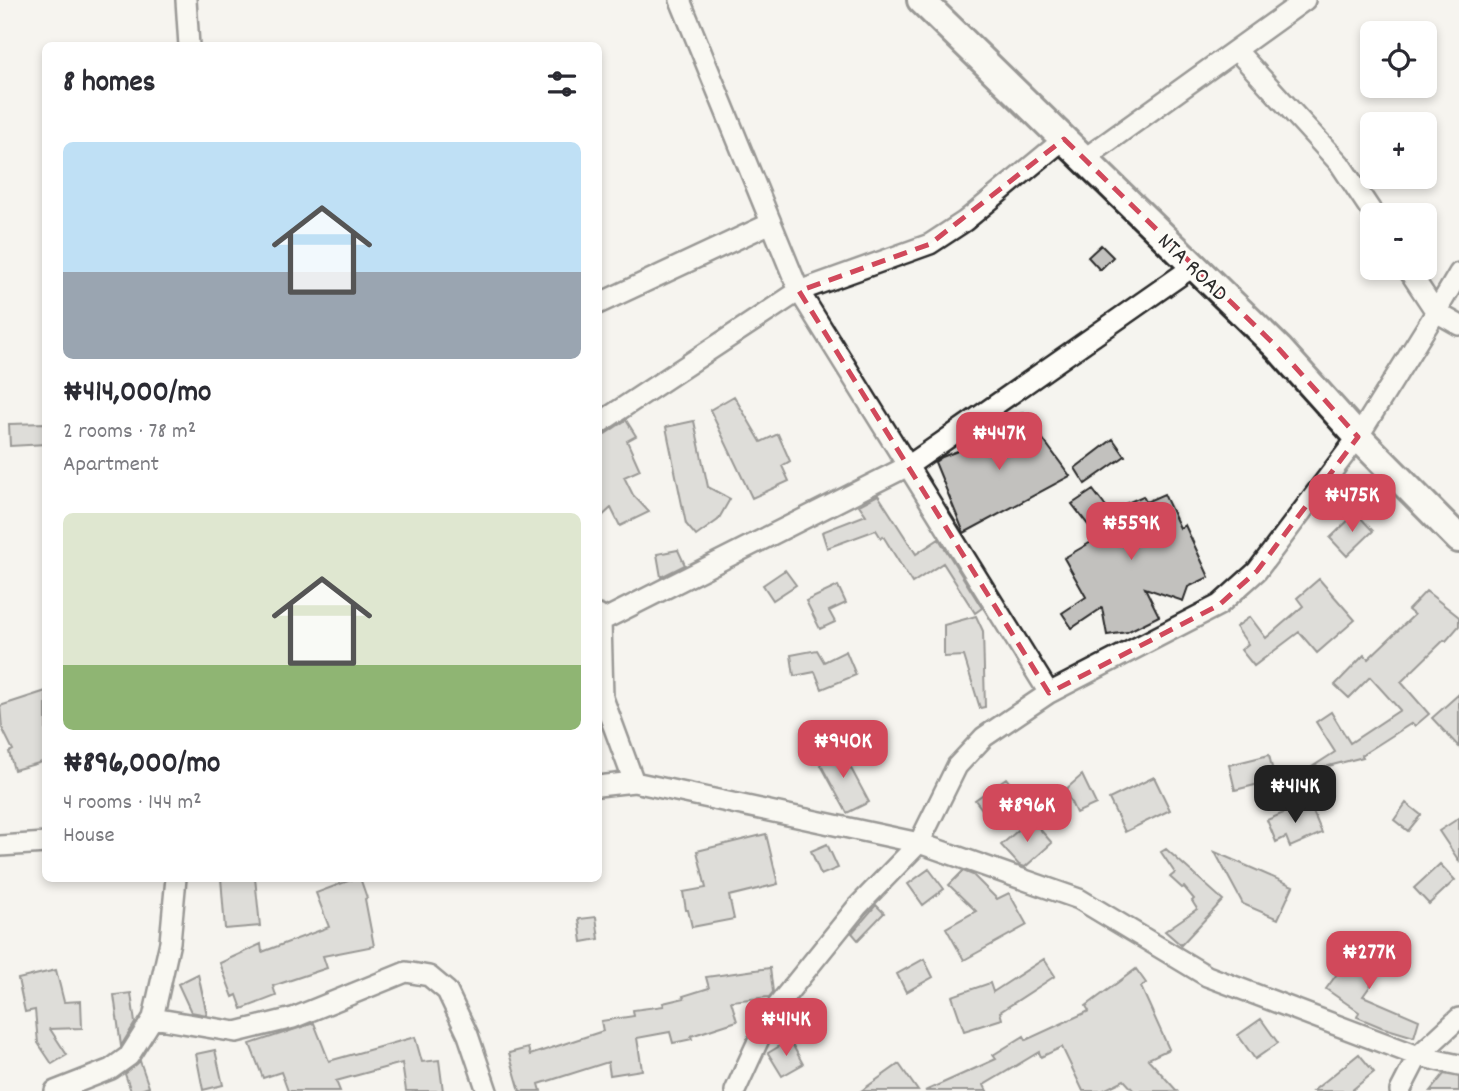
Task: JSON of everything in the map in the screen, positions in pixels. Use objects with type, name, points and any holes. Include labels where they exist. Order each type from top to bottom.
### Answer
[{"type":"street","points":[[186,0],[188,42]]},
{"type":"street","points":[[680,0],[799,291],[1049,693]]},
{"type":"street","name":"NTA ROAD","points":[[921,0],[1279,349],[1358,437],[1459,539]]},
{"type":"street","points":[[1084,159],[1305,0]]},
{"type":"street","points":[[1236,50],[1340,164],[1366,203]]},
{"type":"street","points":[[602,421],[799,291],[930,244],[965,221],[1064,139]]},
{"type":"street","points":[[602,302],[771,223]]},
{"type":"street","points":[[602,617],[908,466],[1194,266]]},
{"type":"street","points":[[735,1091],[770,1015],[857,907],[919,843],[957,766],[984,737],[1049,693],[1219,605],[1257,571],[1358,437],[1459,273]]},
{"type":"street","points":[[1416,280],[1436,312],[1459,325]]},
{"type":"street","points":[[602,671],[603,698],[634,782]]},
{"type":"street","points":[[602,786],[634,782],[919,843],[1079,899],[1207,976],[1418,1056],[1459,1065]]},
{"type":"street","points":[[0,846],[42,843]]},
{"type":"street","points":[[55,1091],[111,1069],[129,1056],[153,1018],[170,942],[176,882]]},
{"type":"street","points":[[153,1018],[236,1032],[293,1018],[406,972],[429,976],[447,992],[468,1035],[487,1091]]},
{"type":"street","points":[[1400,1091],[1418,1056],[1459,1018]]},
{"type":"highlighted area","points":[[1064,139],[1279,349],[1358,437],[1257,571],[1219,605],[1049,693],[799,291],[930,244]]},
{"type":"building","points":[[1101,245],[1113,257],[1100,270],[1088,257]]},
{"type":"building","points":[[734,396],[761,442],[778,434],[790,461],[782,466],[789,481],[752,498],[710,410]]},
{"type":"building","points":[[1023,412],[1070,476],[964,533],[935,462],[976,444]]},
{"type":"building","points":[[626,420],[636,436],[627,441],[640,470],[624,477],[633,495],[649,512],[620,526],[611,508],[602,516],[602,435]]},
{"type":"building","points":[[694,421],[708,487],[730,499],[718,520],[696,536],[686,524],[666,427]]},
{"type":"building","points":[[42,423],[42,444],[10,446],[9,424]]},
{"type":"building","points":[[1113,439],[1125,456],[1085,484],[1075,468]]},
{"type":"building","points":[[1093,490],[1109,511],[1143,496],[1146,502],[1164,494],[1180,528],[1185,525],[1209,577],[1188,587],[1183,601],[1145,588],[1159,616],[1127,632],[1107,635],[1102,608],[1072,628],[1062,613],[1086,597],[1064,558],[1098,538],[1072,504]]},
{"type":"building","points":[[878,495],[916,554],[939,539],[982,608],[975,613],[943,563],[912,583],[883,536],[881,538],[876,530],[827,548],[822,532],[866,515],[859,505]]},
{"type":"building","points":[[1356,513],[1373,531],[1347,556],[1330,538]]},
{"type":"building","points":[[678,550],[685,565],[661,577],[657,554]]},
{"type":"building","points":[[785,570],[796,585],[773,600],[763,585]]},
{"type":"building","points":[[1319,579],[1355,620],[1317,653],[1299,632],[1254,666],[1241,650],[1248,644],[1236,627],[1250,617],[1266,638],[1303,606],[1297,598]]},
{"type":"building","points":[[838,586],[846,603],[829,611],[835,622],[820,629],[806,601]]},
{"type":"building","points":[[1426,591],[1459,617],[1459,626],[1446,641],[1401,682],[1429,714],[1415,726],[1412,723],[1362,755],[1363,757],[1313,770],[1312,767],[1335,752],[1316,722],[1331,712],[1350,743],[1400,710],[1370,677],[1349,698],[1335,685],[1364,655],[1368,659],[1414,615],[1408,610]]},
{"type":"building","points":[[976,616],[983,631],[985,707],[980,708],[964,656],[944,657],[944,625]]},
{"type":"building","points":[[817,650],[824,662],[846,651],[856,675],[822,689],[815,672],[794,676],[791,655]]},
{"type":"building","points":[[42,692],[42,762],[14,770],[9,752],[13,750],[2,728],[0,706]]},
{"type":"building","points":[[1459,694],[1459,747],[1432,718]]},
{"type":"building","points":[[839,746],[869,802],[847,813],[817,758]]},
{"type":"building","points":[[1269,755],[1275,780],[1235,790],[1229,765]]},
{"type":"building","points":[[1082,775],[1096,804],[1076,813],[1065,790]]},
{"type":"building","points":[[1154,777],[1170,810],[1125,832],[1109,799]]},
{"type":"building","points":[[1006,778],[1016,791],[985,813],[975,800]]},
{"type":"building","points":[[1309,802],[1322,833],[1290,847],[1286,837],[1276,842],[1267,820]]},
{"type":"building","points":[[1406,803],[1421,815],[1408,831],[1394,820]]},
{"type":"building","points":[[1459,818],[1459,861],[1439,831]]},
{"type":"building","points":[[1031,819],[1052,843],[1025,867],[1019,865],[1001,845]]},
{"type":"building","points":[[766,834],[778,884],[729,896],[734,919],[692,927],[683,892],[706,888],[697,851]]},
{"type":"building","points":[[827,844],[838,868],[821,875],[811,851]]},
{"type":"building","points":[[1166,849],[1223,900],[1181,945],[1165,931],[1197,909],[1192,901],[1194,899],[1184,887],[1170,877],[1175,873],[1161,852]]},
{"type":"building","points":[[1215,852],[1293,886],[1278,919],[1243,904]]},
{"type":"building","points":[[1440,864],[1455,880],[1429,904],[1414,888]]},
{"type":"building","points":[[929,869],[944,889],[923,905],[908,884]]},
{"type":"building","points":[[963,871],[973,875],[997,899],[1009,893],[1027,925],[964,960],[946,928],[976,911],[949,885]]},
{"type":"building","points":[[221,882],[255,882],[260,926],[225,929]]},
{"type":"building","points":[[345,882],[361,882],[367,898],[365,899],[374,946],[323,956],[327,968],[273,986],[276,996],[242,1009],[237,995],[233,997],[220,963],[261,944],[262,952],[329,927],[316,893]]},
{"type":"building","points":[[876,905],[884,913],[858,940],[852,933]]},
{"type":"building","points":[[596,917],[599,939],[582,942],[579,919]]},
{"type":"building","points":[[1361,941],[1389,960],[1363,996],[1419,1020],[1414,1037],[1357,1017],[1359,1012],[1326,989]]},
{"type":"building","points":[[924,959],[933,977],[906,992],[897,974]]},
{"type":"building","points":[[1044,959],[1055,976],[1000,1012],[1002,1019],[964,1031],[952,996],[990,983],[993,992]]},
{"type":"building","points":[[770,968],[773,992],[769,997],[731,1001],[737,1021],[691,1036],[692,1039],[673,1043],[670,1032],[637,1038],[642,1070],[610,1075],[608,1062],[539,1084],[541,1091],[520,1091],[509,1053],[528,1048],[530,1055],[603,1031],[601,1021],[634,1016],[633,1010],[664,1006],[663,1003],[709,988],[706,977]]},
{"type":"building","points":[[1136,969],[1146,983],[1141,987],[1169,1049],[1148,1059],[1177,1091],[1134,1091],[1124,1080],[1102,1091],[1083,1091],[1062,1047],[1041,1057],[1039,1052],[984,1085],[987,1091],[925,1091],[996,1059],[993,1055],[1024,1036],[1026,1040],[1089,1011],[1086,1006]]},
{"type":"building","points":[[56,970],[64,1002],[81,1001],[82,1028],[50,1029],[67,1055],[52,1064],[38,1043],[35,1010],[25,1012],[18,979]]},
{"type":"building","points":[[198,974],[207,1015],[191,1012],[178,984]]},
{"type":"building","points":[[131,993],[135,1023],[121,1046],[114,995]]},
{"type":"building","points":[[1261,1019],[1278,1043],[1255,1059],[1238,1035]]},
{"type":"building","points":[[314,1023],[329,1061],[415,1037],[422,1062],[439,1060],[443,1091],[406,1091],[402,1063],[336,1081],[340,1091],[288,1091],[281,1072],[263,1078],[250,1044]]},
{"type":"building","points":[[790,1040],[803,1064],[782,1076],[768,1053]]},
{"type":"building","points":[[215,1050],[223,1085],[203,1090],[196,1054]]},
{"type":"building","points":[[1359,1054],[1374,1072],[1351,1091],[1313,1091]]},
{"type":"building","points":[[140,1061],[149,1087],[131,1091],[125,1074]]},
{"type":"building","points":[[899,1064],[918,1091],[861,1091]]},
{"type":"building","points":[[1444,1074],[1459,1077],[1459,1091],[1430,1091]]}]
